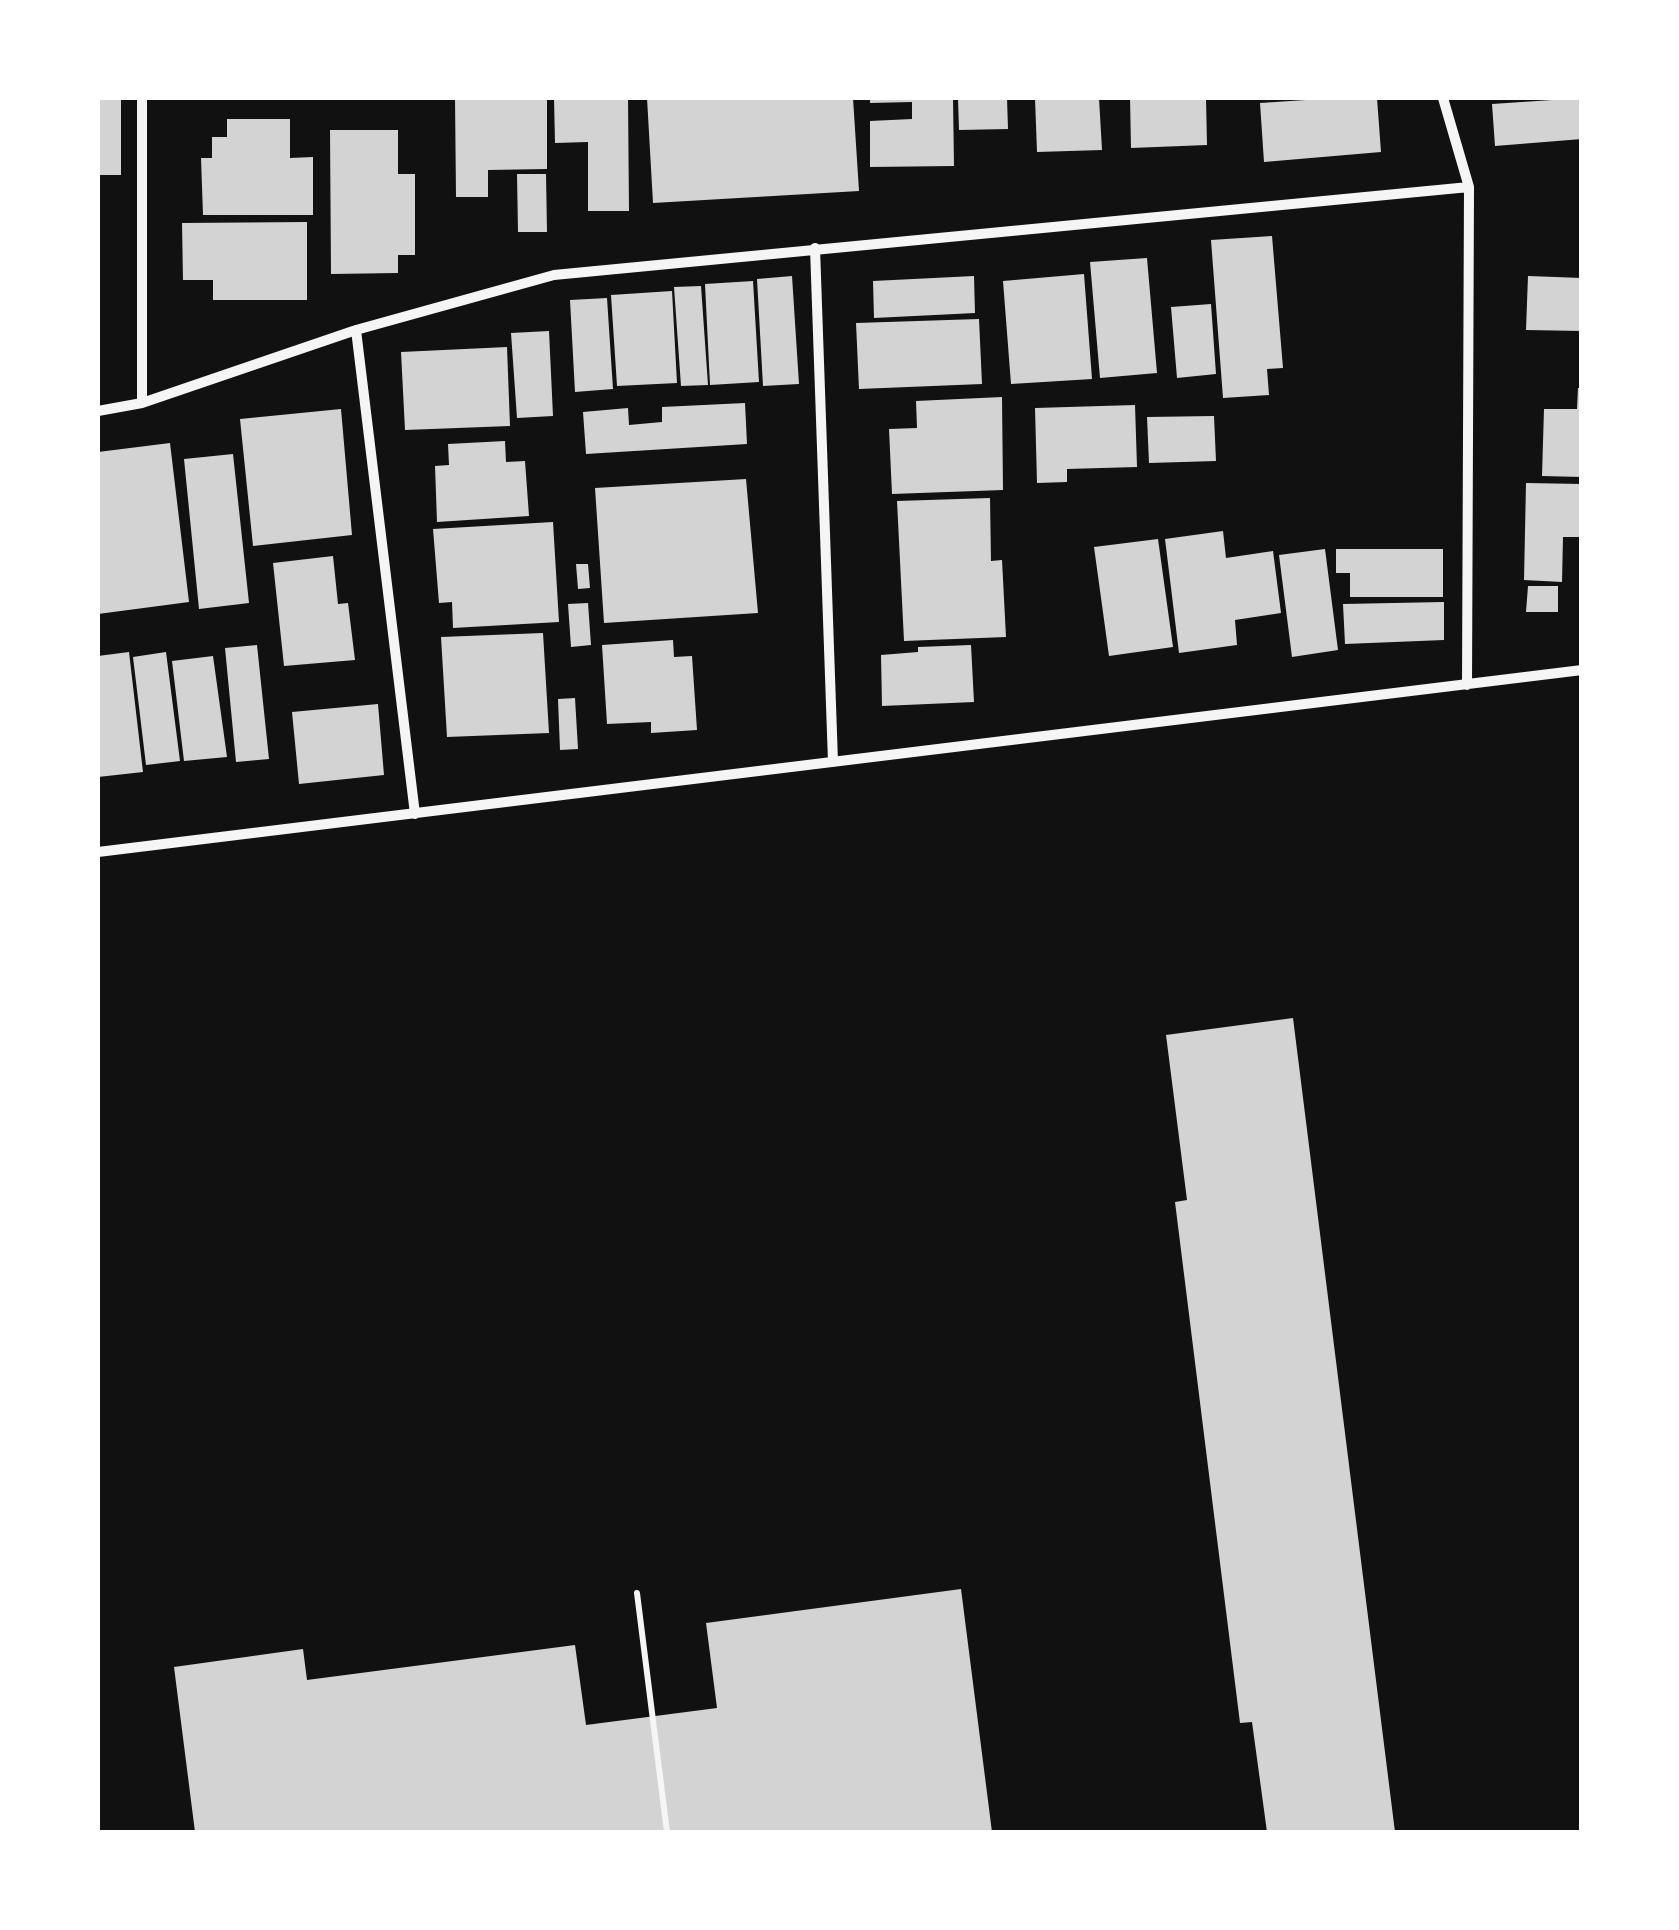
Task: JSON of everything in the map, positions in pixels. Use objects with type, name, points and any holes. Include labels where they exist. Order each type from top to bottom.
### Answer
[{"type":"street","points":[[142,98],[142,403]]},
{"type":"street","points":[[1444,98],[1469,187],[1467,685]]},
{"type":"street","points":[[98,412],[142,403],[356,330],[554,275],[1469,187]]},
{"type":"street","points":[[815,248],[834,762]]},
{"type":"street","points":[[356,330],[415,814]]},
{"type":"street","points":[[98,852],[1582,670]]},
{"type":"path","points":[[637,1593],[667,1832]]},
{"type":"building","points":[[98,98],[121,98],[121,175],[98,175]]},
{"type":"building","points":[[455,98],[547,98],[547,169],[488,170],[488,197],[456,197]]},
{"type":"building","points":[[554,98],[628,98],[629,211],[588,211],[588,142],[555,143]]},
{"type":"building","points":[[647,98],[853,98],[859,191],[653,203]]},
{"type":"building","points":[[870,98],[953,98],[954,166],[870,167],[870,121],[912,119],[912,102],[870,103]]},
{"type":"building","points":[[958,98],[1007,98],[1008,129],[959,130]]},
{"type":"building","points":[[1035,98],[1099,98],[1102,150],[1037,152]]},
{"type":"building","points":[[1130,98],[1206,98],[1207,145],[1131,148]]},
{"type":"building","points":[[1377,98],[1381,152],[1264,162],[1260,103]]},
{"type":"building","points":[[1582,98],[1582,139],[1495,146],[1492,104]]},
{"type":"building","points":[[227,119],[290,119],[290,158],[313,157],[313,215],[203,215],[201,158],[212,158],[212,137],[227,137]]},
{"type":"building","points":[[330,130],[398,130],[398,174],[415,174],[415,255],[398,255],[398,273],[331,274]]},
{"type":"building","points":[[517,174],[546,174],[547,232],[518,232]]},
{"type":"building","points":[[307,222],[307,300],[213,300],[213,280],[183,280],[182,223]]},
{"type":"building","points":[[1272,236],[1283,368],[1267,369],[1269,395],[1223,398],[1211,240]]},
{"type":"building","points":[[1147,258],[1157,373],[1100,378],[1090,262]]},
{"type":"building","points":[[1084,274],[1092,379],[1011,384],[1003,281]]},
{"type":"building","points":[[792,276],[799,384],[763,386],[757,279]]},
{"type":"building","points":[[974,276],[975,313],[874,318],[873,281]]},
{"type":"building","points":[[1528,276],[1582,278],[1582,331],[1526,330]]},
{"type":"building","points":[[753,281],[759,382],[710,385],[705,284]]},
{"type":"building","points":[[701,286],[708,385],[681,386],[674,287]]},
{"type":"building","points":[[672,291],[677,383],[617,386],[611,295]]},
{"type":"building","points":[[607,298],[613,389],[575,392],[570,300]]},
{"type":"building","points":[[1211,304],[1216,374],[1177,378],[1171,307]]},
{"type":"building","points":[[979,319],[982,384],[859,389],[856,323]]},
{"type":"building","points":[[549,331],[553,416],[517,418],[511,333]]},
{"type":"building","points":[[507,347],[510,426],[405,430],[401,352]]},
{"type":"building","points":[[1578,388],[1582,388],[1582,477],[1542,476],[1544,409],[1577,409]]},
{"type":"building","points":[[1002,397],[1003,490],[892,494],[889,429],[917,428],[916,401]]},
{"type":"building","points":[[745,403],[747,444],[586,454],[583,412],[628,408],[629,425],[662,422],[662,407]]},
{"type":"building","points":[[1135,405],[1137,467],[1067,469],[1067,482],[1037,483],[1035,408]]},
{"type":"building","points":[[341,409],[352,535],[253,546],[240,419]]},
{"type":"building","points":[[1214,416],[1216,461],[1149,463],[1147,417]]},
{"type":"building","points":[[505,441],[506,462],[525,461],[529,516],[437,522],[435,466],[449,465],[448,444]]},
{"type":"building","points":[[170,443],[189,602],[98,614],[98,452]]},
{"type":"building","points":[[233,454],[249,603],[199,609],[184,459]]},
{"type":"building","points":[[746,479],[758,613],[604,623],[595,488]]},
{"type":"building","points":[[1526,483],[1582,484],[1582,537],[1563,537],[1562,582],[1524,580]]},
{"type":"building","points":[[990,498],[991,561],[1002,560],[1006,637],[904,641],[897,501]]},
{"type":"building","points":[[553,522],[559,622],[453,628],[452,602],[439,603],[433,529]]},
{"type":"building","points":[[1223,531],[1226,558],[1273,551],[1281,613],[1235,620],[1237,645],[1179,653],[1165,539]]},
{"type":"building","points":[[1158,539],[1173,647],[1109,656],[1094,547]]},
{"type":"building","points":[[1325,549],[1338,650],[1292,657],[1279,555]]},
{"type":"building","points":[[1336,549],[1443,549],[1443,597],[1350,597],[1350,573],[1336,573]]},
{"type":"building","points":[[333,556],[338,604],[348,603],[355,660],[284,666],[273,563]]},
{"type":"building","points":[[576,564],[588,564],[590,588],[578,589]]},
{"type":"building","points":[[1528,586],[1558,586],[1558,612],[1526,612]]},
{"type":"building","points":[[1444,602],[1444,640],[1345,644],[1343,604]]},
{"type":"building","points":[[588,603],[591,645],[571,647],[568,604]]},
{"type":"building","points":[[543,633],[549,733],[447,737],[441,637]]},
{"type":"building","points":[[673,640],[674,657],[692,656],[697,730],[651,733],[651,722],[607,724],[602,645]]},
{"type":"building","points":[[257,645],[269,759],[236,762],[225,648]]},
{"type":"building","points":[[971,645],[974,702],[882,706],[881,655],[918,652],[918,647]]},
{"type":"building","points":[[129,652],[143,772],[98,777],[98,656]]},
{"type":"building","points":[[166,652],[180,761],[146,765],[133,657]]},
{"type":"building","points":[[213,656],[227,757],[184,761],[172,661]]},
{"type":"building","points":[[575,698],[578,749],[560,750],[558,699]]},
{"type":"building","points":[[378,704],[384,775],[299,784],[292,712]]},
{"type":"building","points":[[1293,1018],[1395,1832],[1267,1832],[1252,1722],[1240,1723],[1175,1202],[1187,1200],[1166,1035]]},
{"type":"building","points":[[961,1589],[992,1832],[195,1832],[174,1667],[303,1649],[307,1680],[575,1645],[586,1725],[717,1708],[706,1623]]}]
